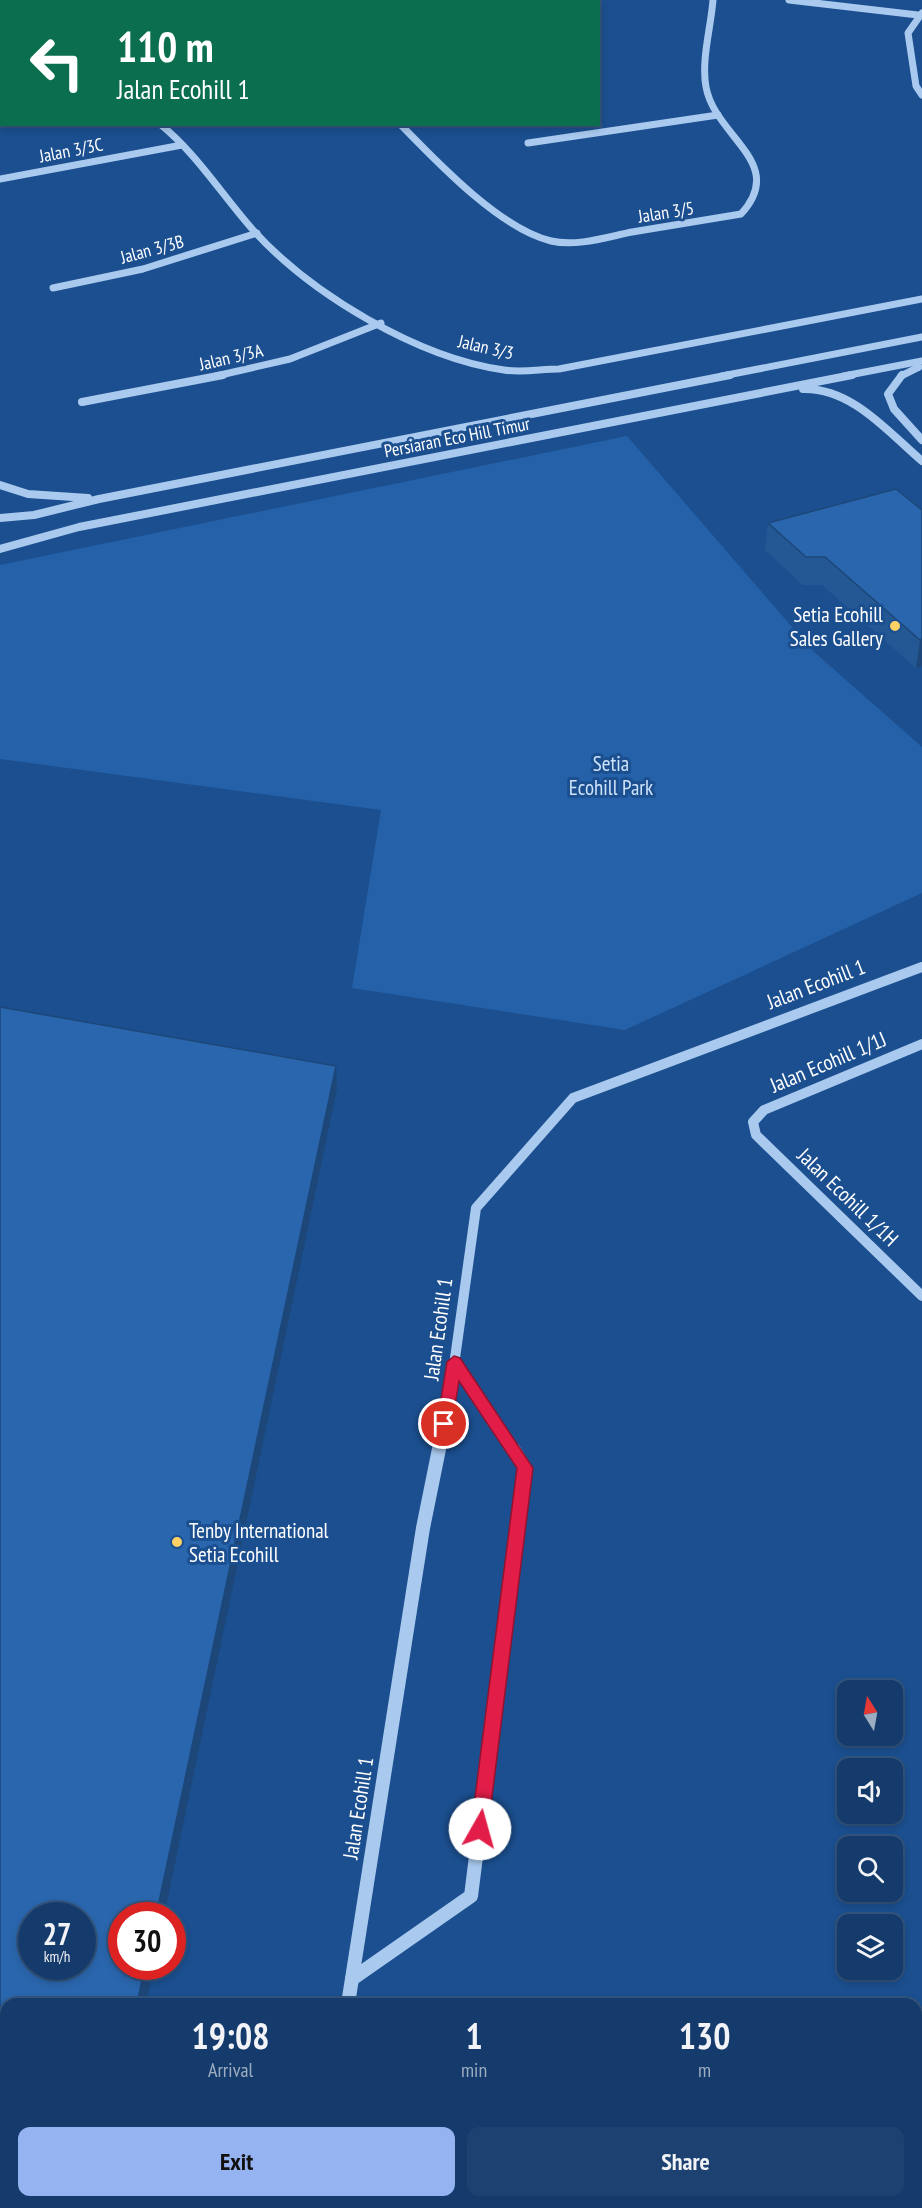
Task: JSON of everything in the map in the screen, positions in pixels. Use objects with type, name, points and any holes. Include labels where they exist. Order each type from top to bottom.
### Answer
[{"type":"street","name":"Jalan 3/5","points":[[402,126],[445,170],[525,231],[551,241],[581,241],[741,214],[754,204],[759,192],[757,171],[718,115],[706,88],[713,0]]},
{"type":"street","points":[[789,0],[920,14],[908,33],[916,86],[922,94]]},
{"type":"street","points":[[528,143],[718,115]]},
{"type":"street","name":"Jalan 3/3","points":[[162,126],[182,144],[257,232],[309,282],[381,323],[458,358],[505,370],[559,369],[922,299]]},
{"type":"street","name":"Jalan 3/3C","points":[[0,179],[182,144]]},
{"type":"street","name":"Jalan 3/3B","points":[[53,288],[143,269],[257,232]]},
{"type":"street","name":"Jalan 3/3A","points":[[82,402],[188,383],[290,358],[381,323]]},
{"type":"street","name":"Persiaran Eco Hill Timur","points":[[0,518],[34,515],[99,499],[922,337]]},
{"type":"street","name":"Persiaran Eco Hill Timur","points":[[0,549],[79,527],[922,361]]},
{"type":"street","points":[[922,366],[903,373],[888,394],[894,409],[922,440]]},
{"type":"street","points":[[770,392],[825,390],[843,398],[858,407],[922,461]]},
{"type":"street","points":[[0,485],[27,494],[99,499]]},
{"type":"street","name":"Jalan Ecohill 1","points":[[349,1998],[423,1528],[454,1362],[476,1208],[573,1098],[922,967]]},
{"type":"street","name":"Jalan Ecohill 1/1J","points":[[753,1122],[764,1110],[922,1044]]},
{"type":"street","name":"Jalan Ecohill 1/1H","points":[[753,1122],[756,1136],[922,1296]]},
{"type":"street","points":[[352,1979],[471,1896],[525,1468],[454,1362]]},
{"type":"green space","name":"Setia Ecohill Park","points":[[627,436],[812,650],[922,747],[922,893],[625,1030],[352,988],[381,810],[0,759],[0,565]]},
{"type":"building","name":"Setia Ecohill Sales Gallery","points":[[896,489],[922,510],[922,639],[920,640],[825,557],[806,557],[768,523]]},
{"type":"building","name":"Tenby International Setia Ecohill","points":[[0,1007],[336,1066],[159,1902],[108,1902],[108,1980],[142,1980],[138,1998],[0,1998]]},
{"type":"place","name":"Setia Ecohill Sales Gallery","points":[[895,626]]},
{"type":"place","name":"Tenby International Setia Ecohill","points":[[177,1542]]},
{"type":"route","points":[[444,1424],[454,1362],[525,1468],[480,1829]]}]
